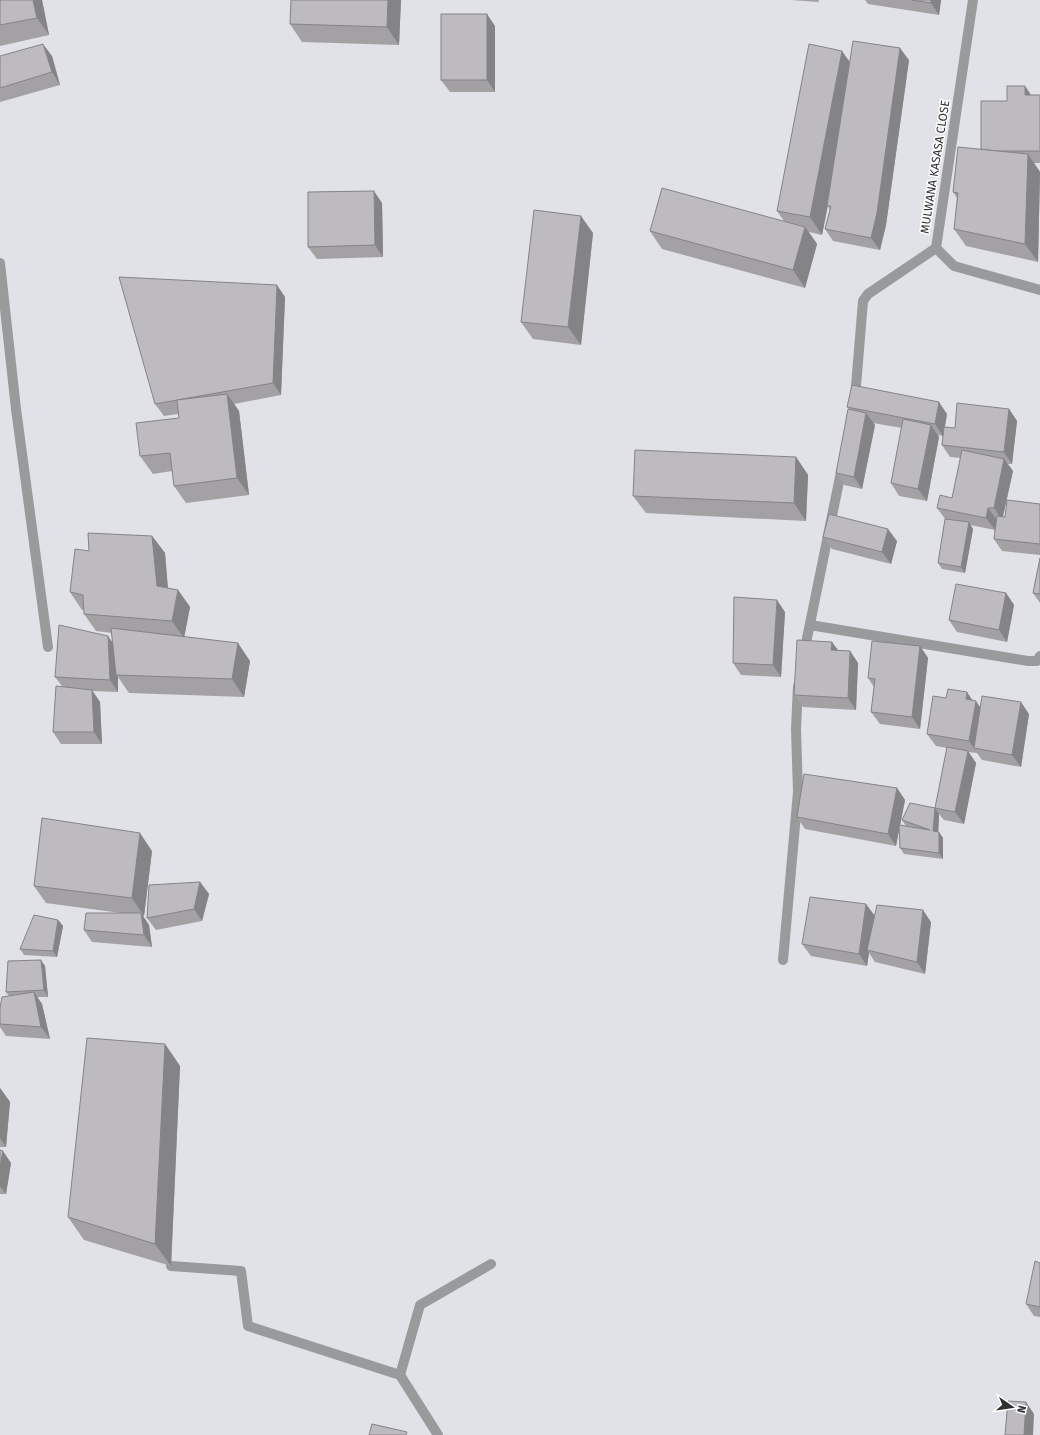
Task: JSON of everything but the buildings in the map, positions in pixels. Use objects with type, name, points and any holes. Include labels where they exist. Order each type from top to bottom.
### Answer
[{"type":"street","name":"MULWANA KASASA CLOSE","points":[[973,0],[936,248],[954,266],[1040,290]]},
{"type":"street","points":[[852,410],[863,301],[868,294],[936,248]]},
{"type":"street","points":[[0,263],[16,408],[48,647]]},
{"type":"street","points":[[802,662],[844,458]]},
{"type":"street","points":[[810,625],[1028,661],[1037,661],[1040,656]]},
{"type":"street","points":[[783,960],[798,792],[796,729],[799,677]]},
{"type":"street","points":[[400,1375],[420,1305],[491,1264]]},
{"type":"street","points":[[171,1266],[241,1271],[248,1326],[400,1375],[438,1435]]}]
